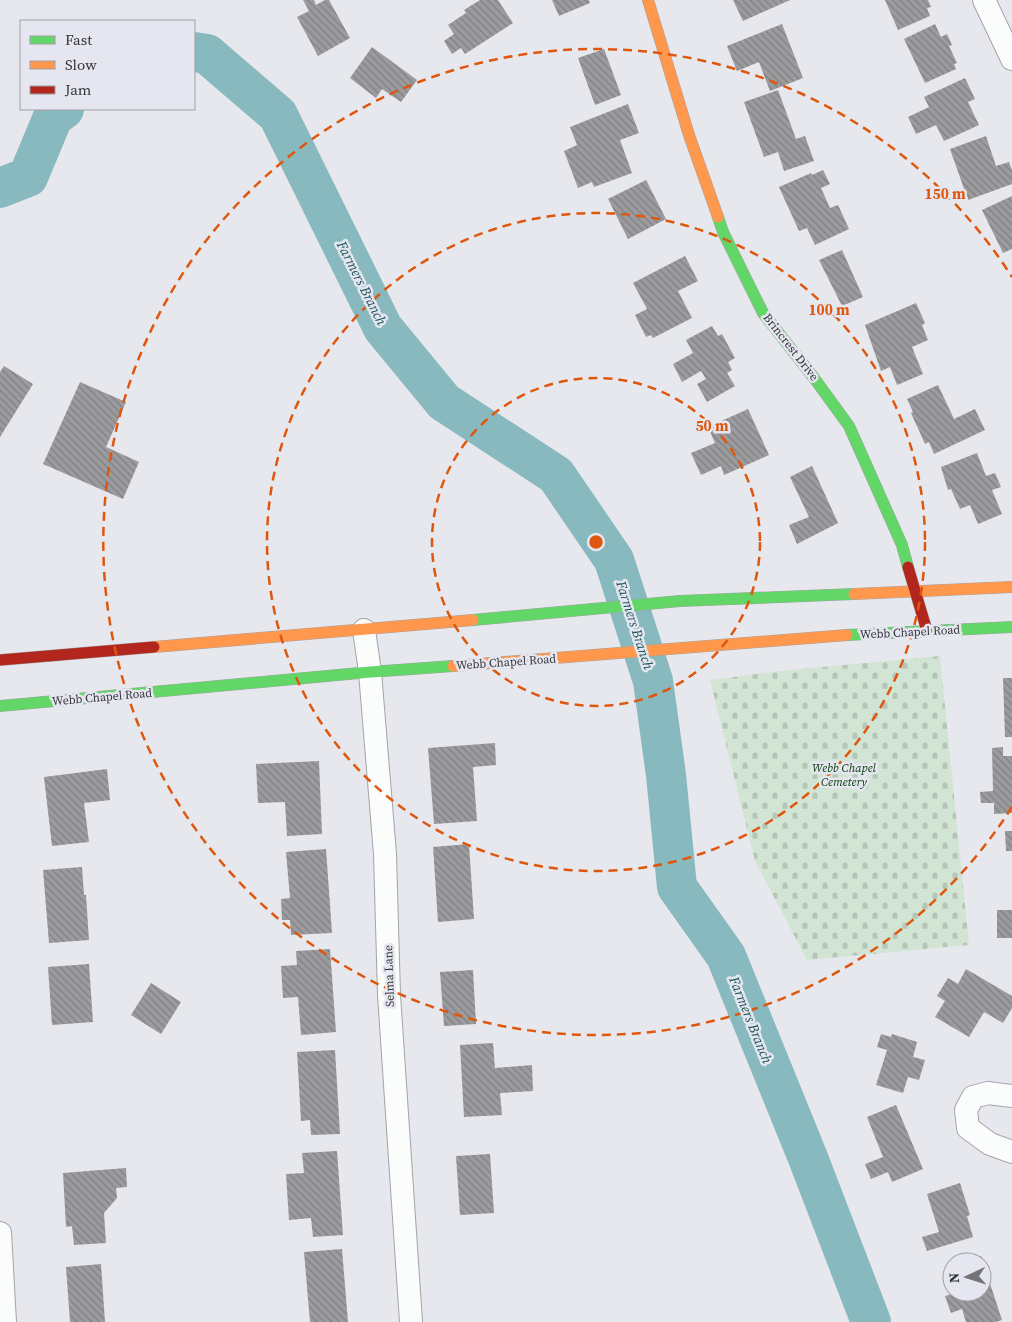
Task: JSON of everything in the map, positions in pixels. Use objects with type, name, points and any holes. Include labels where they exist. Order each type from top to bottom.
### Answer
[{"type":"main road","name":"Brincrest Drive","points":[[648,0],[689,135],[723,232],[763,313],[849,426],[902,545],[927,631]]},
{"type":"main road","points":[[0,660],[364,630],[680,601],[1012,587]]},
{"type":"main road","name":"Webb Chapel Road","points":[[0,706],[370,672],[831,636],[1012,627]]},
{"type":"street","points":[[984,0],[1012,59]]},
{"type":"street","name":"Selma Lane","points":[[364,630],[370,672],[385,854],[389,995],[411,1322]]},
{"type":"street","points":[[1012,1096],[988,1093],[973,1097],[966,1110],[968,1128],[990,1144],[1012,1152]]},
{"type":"street","points":[[0,1233],[5,1322]]},
{"type":"green space","name":"Webb Chapel Cemetery","points":[[940,656],[969,945],[807,960],[755,861],[710,680],[779,671]]},
{"type":"building","points":[[303,0],[314,0],[316,5],[329,0],[350,38],[318,56],[297,17],[309,11]]},
{"type":"building","points":[[480,0],[498,0],[513,23],[465,54],[461,48],[452,54],[444,41],[454,34],[448,25],[466,13],[464,10]]},
{"type":"building","points":[[552,0],[589,0],[590,3],[559,16]]},
{"type":"building","points":[[733,0],[790,0],[743,21]]},
{"type":"building","points":[[885,0],[928,0],[931,7],[927,8],[930,16],[898,30]]},
{"type":"building","points":[[782,24],[803,78],[770,91],[759,62],[737,71],[727,46]]},
{"type":"building","points":[[935,24],[941,37],[947,34],[952,45],[949,46],[957,63],[954,64],[956,69],[925,83],[904,39]]},
{"type":"building","points":[[372,47],[417,80],[401,102],[382,89],[376,98],[350,78]]},
{"type":"building","points":[[604,49],[621,95],[595,105],[578,58]]},
{"type":"building","points":[[965,78],[975,99],[968,102],[979,125],[944,141],[936,125],[916,134],[908,117],[929,107],[924,97]]},
{"type":"building","points":[[778,90],[796,139],[805,136],[814,161],[784,171],[778,152],[764,157],[744,102]]},
{"type":"building","points":[[628,104],[639,133],[620,140],[632,173],[594,187],[592,182],[578,188],[564,151],[577,145],[570,127]]},
{"type":"building","points":[[986,136],[996,166],[1009,162],[1012,170],[1012,184],[968,200],[950,149]]},
{"type":"building","points":[[823,170],[830,184],[821,188],[830,208],[838,205],[849,229],[815,245],[807,228],[799,231],[779,187],[811,173],[812,175]]},
{"type":"building","points":[[646,180],[666,219],[628,239],[608,199]]},
{"type":"building","points":[[1012,196],[1012,249],[1003,253],[982,210]]},
{"type":"building","points":[[842,250],[863,297],[842,306],[819,260]]},
{"type":"building","points":[[685,256],[698,281],[678,291],[692,318],[653,338],[651,335],[646,337],[635,315],[647,309],[633,283]]},
{"type":"building","points":[[916,303],[925,323],[922,325],[928,340],[912,347],[923,374],[897,385],[890,367],[881,371],[865,325]]},
{"type":"building","points":[[712,326],[718,336],[722,334],[735,358],[728,362],[732,370],[727,373],[735,386],[707,402],[697,384],[706,379],[701,371],[682,382],[673,364],[693,353],[686,340]]},
{"type":"building","points":[[4,366],[33,384],[0,437],[0,372]]},
{"type":"building","points":[[80,382],[126,402],[106,447],[139,462],[123,499],[43,464]]},
{"type":"building","points":[[938,385],[954,419],[975,409],[985,430],[934,454],[929,442],[925,444],[907,399]]},
{"type":"building","points":[[748,409],[769,455],[724,475],[721,466],[701,475],[691,453],[715,443],[708,427]]},
{"type":"building","points":[[977,453],[986,476],[995,473],[1001,487],[992,490],[1002,514],[978,524],[970,505],[960,509],[951,489],[948,490],[941,467]]},
{"type":"building","points":[[812,466],[838,523],[797,544],[789,525],[809,517],[790,477]]},
{"type":"building","points":[[1003,678],[1012,678],[1012,737],[1005,737]]},
{"type":"building","points":[[495,743],[496,765],[473,767],[477,821],[434,824],[428,748]]},
{"type":"building","points":[[1003,747],[1003,756],[1012,756],[1012,813],[994,814],[994,803],[981,803],[980,792],[993,791],[992,748]]},
{"type":"building","points":[[319,761],[322,834],[287,836],[285,802],[258,803],[256,764]]},
{"type":"building","points":[[107,769],[110,800],[84,803],[89,842],[52,846],[44,777]]},
{"type":"building","points":[[1005,831],[1012,831],[1012,851],[1006,851]]},
{"type":"building","points":[[469,844],[474,919],[438,922],[433,847]]},
{"type":"building","points":[[326,849],[332,933],[291,935],[290,920],[282,920],[281,899],[290,898],[286,852]]},
{"type":"building","points":[[82,867],[89,940],[49,943],[43,870]]},
{"type":"building","points":[[997,910],[1012,910],[1012,938],[997,938]]},
{"type":"building","points":[[330,949],[336,1032],[301,1035],[298,997],[283,998],[281,966],[297,965],[296,951]]},
{"type":"building","points":[[89,964],[93,1022],[52,1025],[48,967]]},
{"type":"building","points":[[966,969],[1012,996],[1012,1008],[1003,1023],[984,1012],[969,1037],[935,1017],[945,1001],[937,996],[948,978],[958,984]]},
{"type":"building","points":[[473,970],[476,1024],[444,1026],[440,972]]},
{"type":"building","points":[[151,983],[181,1002],[161,1034],[131,1015]]},
{"type":"building","points":[[881,1034],[891,1037],[892,1034],[917,1042],[913,1057],[925,1060],[919,1080],[908,1077],[903,1093],[876,1085],[887,1050],[877,1047]]},
{"type":"building","points":[[493,1043],[495,1068],[532,1065],[533,1091],[500,1093],[502,1115],[464,1117],[460,1045]]},
{"type":"building","points":[[335,1050],[340,1134],[311,1135],[310,1120],[301,1121],[297,1052]]},
{"type":"building","points":[[896,1105],[923,1169],[892,1182],[888,1172],[871,1179],[865,1164],[883,1157],[867,1117]]},
{"type":"building","points":[[337,1151],[343,1235],[313,1237],[311,1218],[289,1220],[286,1174],[304,1173],[302,1153]]},
{"type":"building","points":[[490,1154],[494,1213],[460,1215],[456,1156]]},
{"type":"building","points":[[126,1168],[127,1187],[116,1188],[117,1198],[104,1213],[106,1243],[74,1245],[72,1226],[66,1227],[63,1173]]},
{"type":"building","points":[[960,1183],[970,1215],[967,1216],[973,1237],[927,1251],[922,1237],[939,1232],[927,1194]]},
{"type":"building","points":[[342,1249],[348,1322],[310,1322],[304,1252]]},
{"type":"building","points":[[101,1264],[105,1322],[70,1322],[66,1267]]},
{"type":"building","points":[[992,1290],[1002,1320],[996,1322],[966,1322],[962,1309],[951,1313],[947,1302],[992,1302]]},
{"type":"waterway","name":"Farmers Branch","points":[[195,52],[207,54],[278,115],[383,328],[444,402],[556,475],[614,560],[653,681],[666,775],[677,887],[726,956],[808,1158],[871,1322]]},
{"type":"waterway","name":"Farmers Branch","points":[[0,188],[28,177],[53,117],[63,110]]},
{"type":"traffic: fast","points":[[718,217],[723,232],[763,313],[849,426],[902,545],[908,567]]},
{"type":"traffic: fast","points":[[473,620],[680,601],[854,594]]},
{"type":"traffic: fast","points":[[847,635],[1012,627]]},
{"type":"traffic: fast","points":[[0,706],[453,666]]},
{"type":"traffic: slow","points":[[648,0],[689,135],[718,217]]},
{"type":"traffic: slow","points":[[854,594],[1012,587]]},
{"type":"traffic: slow","points":[[154,647],[473,620]]},
{"type":"traffic: slow","points":[[453,666],[847,635]]},
{"type":"traffic: jam","points":[[908,567],[927,631]]},
{"type":"traffic: jam","points":[[0,660],[154,647]]}]
